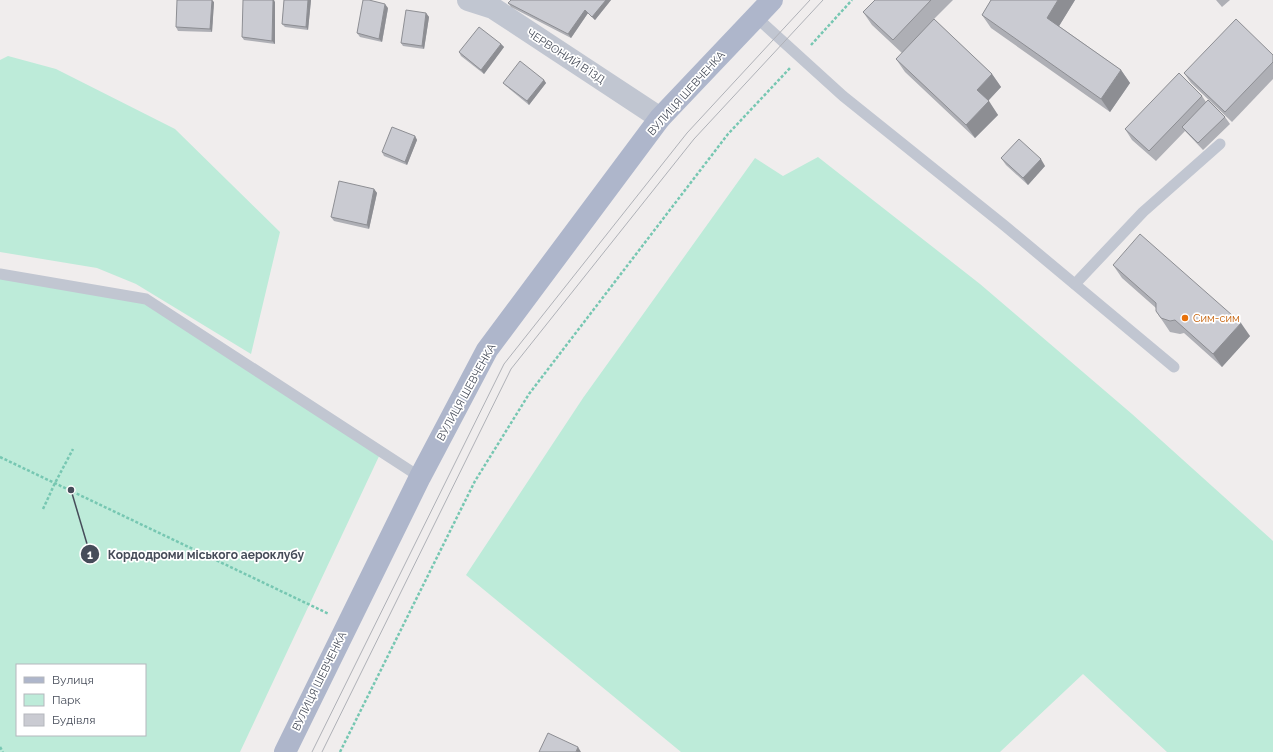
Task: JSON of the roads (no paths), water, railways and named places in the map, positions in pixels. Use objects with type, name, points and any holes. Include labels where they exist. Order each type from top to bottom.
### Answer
[{"type":"main road","name":"ВУЛИЦЯ ШЕВЧЕНКА","points":[[285,752],[420,477],[487,350],[660,118],[772,0]]},
{"type":"street","name":"ЧЕРВОНИЙ В’ЇЗД","points":[[468,0],[497,4],[660,118]]},
{"type":"lane","points":[[756,17],[843,96],[1075,284],[1174,367]]},
{"type":"lane","points":[[1075,284],[1143,212],[1220,144]]},
{"type":"lane","points":[[0,274],[146,299],[420,477]]},
{"type":"tram line","points":[[312,752],[504,364],[687,133],[810,0]]},
{"type":"tram line","points":[[322,752],[511,369],[694,139],[823,0]]},
{"type":"place","name":"Сим-сим","points":[[1185,318]]},
{"type":"place","name":"Кордодроми міського аероклубу","points":[[71,490]]}]
